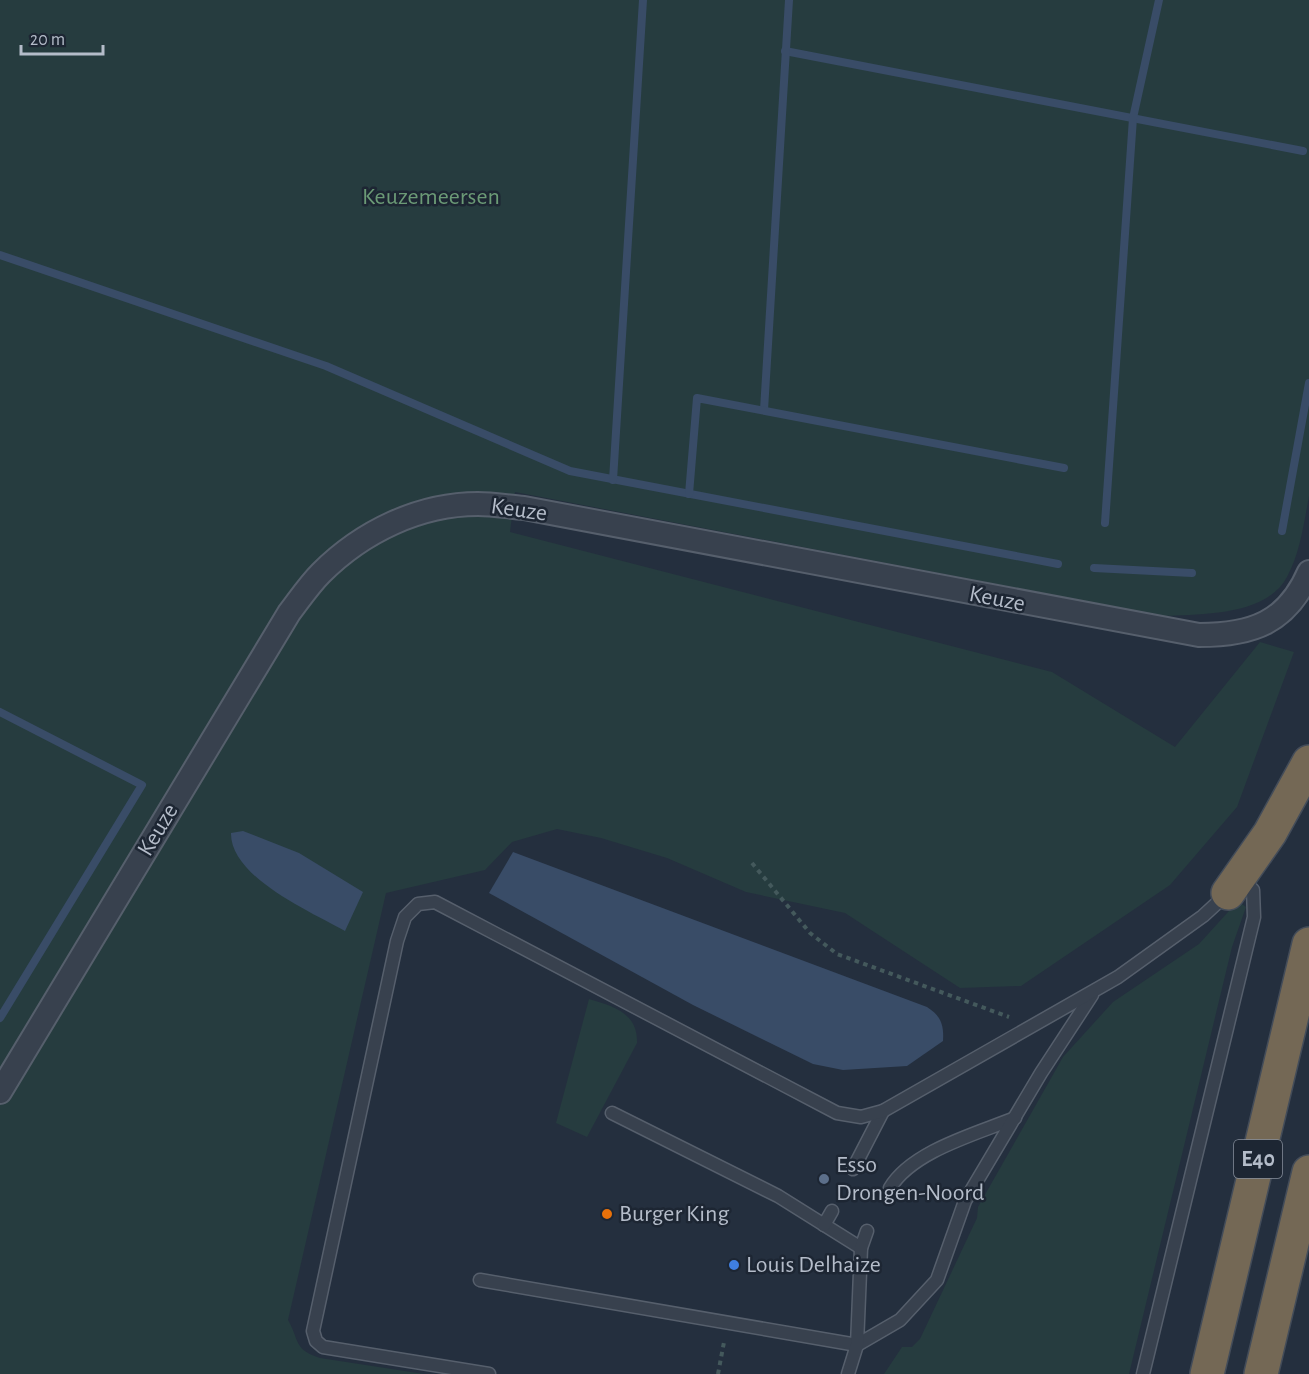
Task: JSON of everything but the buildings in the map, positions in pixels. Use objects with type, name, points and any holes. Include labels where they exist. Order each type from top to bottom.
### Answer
[{"type":"highway","points":[[1234,884],[1270,833],[1309,762]]},
{"type":"highway","name":"E40","points":[[1206,1374],[1309,944]]},
{"type":"highway","name":"E40","points":[[1262,1374],[1309,1172]]},
{"type":"street","name":"Keuze","points":[[0,1092],[289,613],[320,574],[356,542],[400,520],[436,509],[478,504],[525,508],[1199,635],[1228,635],[1256,627],[1281,613],[1299,594],[1309,572]]},
{"type":"lane","points":[[489,1374],[323,1347],[316,1341],[313,1331],[397,941],[405,917],[418,904],[435,902],[837,1113],[861,1118],[883,1111],[1095,992],[1203,916],[1234,884],[1253,890],[1254,917],[1143,1374]]},
{"type":"lane","points":[[480,1281],[857,1345],[900,1320],[937,1280],[965,1201],[1095,992]]},
{"type":"lane","points":[[853,1169],[883,1111]]},
{"type":"lane","points":[[612,1113],[778,1196],[861,1248]]},
{"type":"lane","points":[[890,1188],[897,1177],[918,1159],[1015,1118]]},
{"type":"lane","points":[[824,1225],[832,1211]]},
{"type":"lane","points":[[848,1374],[857,1345],[861,1248],[867,1231]]},
{"type":"path","points":[[752,863],[810,933],[837,954],[1034,1026]]},
{"type":"path","points":[[718,1374],[728,1323]]},
{"type":"green space","name":"Keuzemeersen","points":[[0,0],[1309,0],[1309,496],[1301,538],[1291,568],[1277,590],[1264,599],[1249,606],[1231,610],[1195,615],[1163,616],[515,492],[510,532],[1052,672],[1175,747],[1260,642],[1294,652],[1237,807],[1170,885],[1021,986],[960,988],[845,913],[746,892],[667,858],[601,838],[557,829],[512,842],[485,870],[386,893],[288,1320],[298,1344],[311,1355],[424,1374],[0,1374]]},
{"type":"green space","points":[[1238,901],[1246,907],[1232,947],[1129,1374],[884,1374],[902,1347],[912,1347],[920,1339],[977,1218],[978,1207],[1063,1057],[1113,1002],[1199,944]]},
{"type":"green space","points":[[589,999],[615,1008],[629,1018],[636,1033],[637,1043],[587,1137],[556,1123]]},
{"type":"water","points":[[243,831],[299,853],[363,892],[345,931],[294,903],[258,878],[244,864],[234,849],[231,833]]},
{"type":"water","points":[[513,852],[927,1007],[941,1021],[943,1041],[907,1066],[843,1070],[813,1064],[693,1005],[489,893]]},
{"type":"waterway","points":[[613,480],[643,0]]},
{"type":"waterway","points":[[764,410],[789,0]]},
{"type":"waterway","points":[[1105,523],[1133,118],[1159,0]]},
{"type":"waterway","points":[[785,51],[1303,151]]},
{"type":"waterway","points":[[0,255],[326,366],[570,471],[1058,564]]},
{"type":"waterway","points":[[1282,531],[1309,383]]},
{"type":"waterway","points":[[689,494],[697,398],[1064,468]]},
{"type":"waterway","points":[[1094,568],[1192,573]]},
{"type":"waterway","points":[[0,712],[142,785],[0,1018]]},
{"type":"place","name":"Esso Drongen-Noord","points":[[824,1179]]},
{"type":"place","name":"Burger King","points":[[607,1214]]},
{"type":"place","name":"Louis Delhaize","points":[[734,1265]]}]
